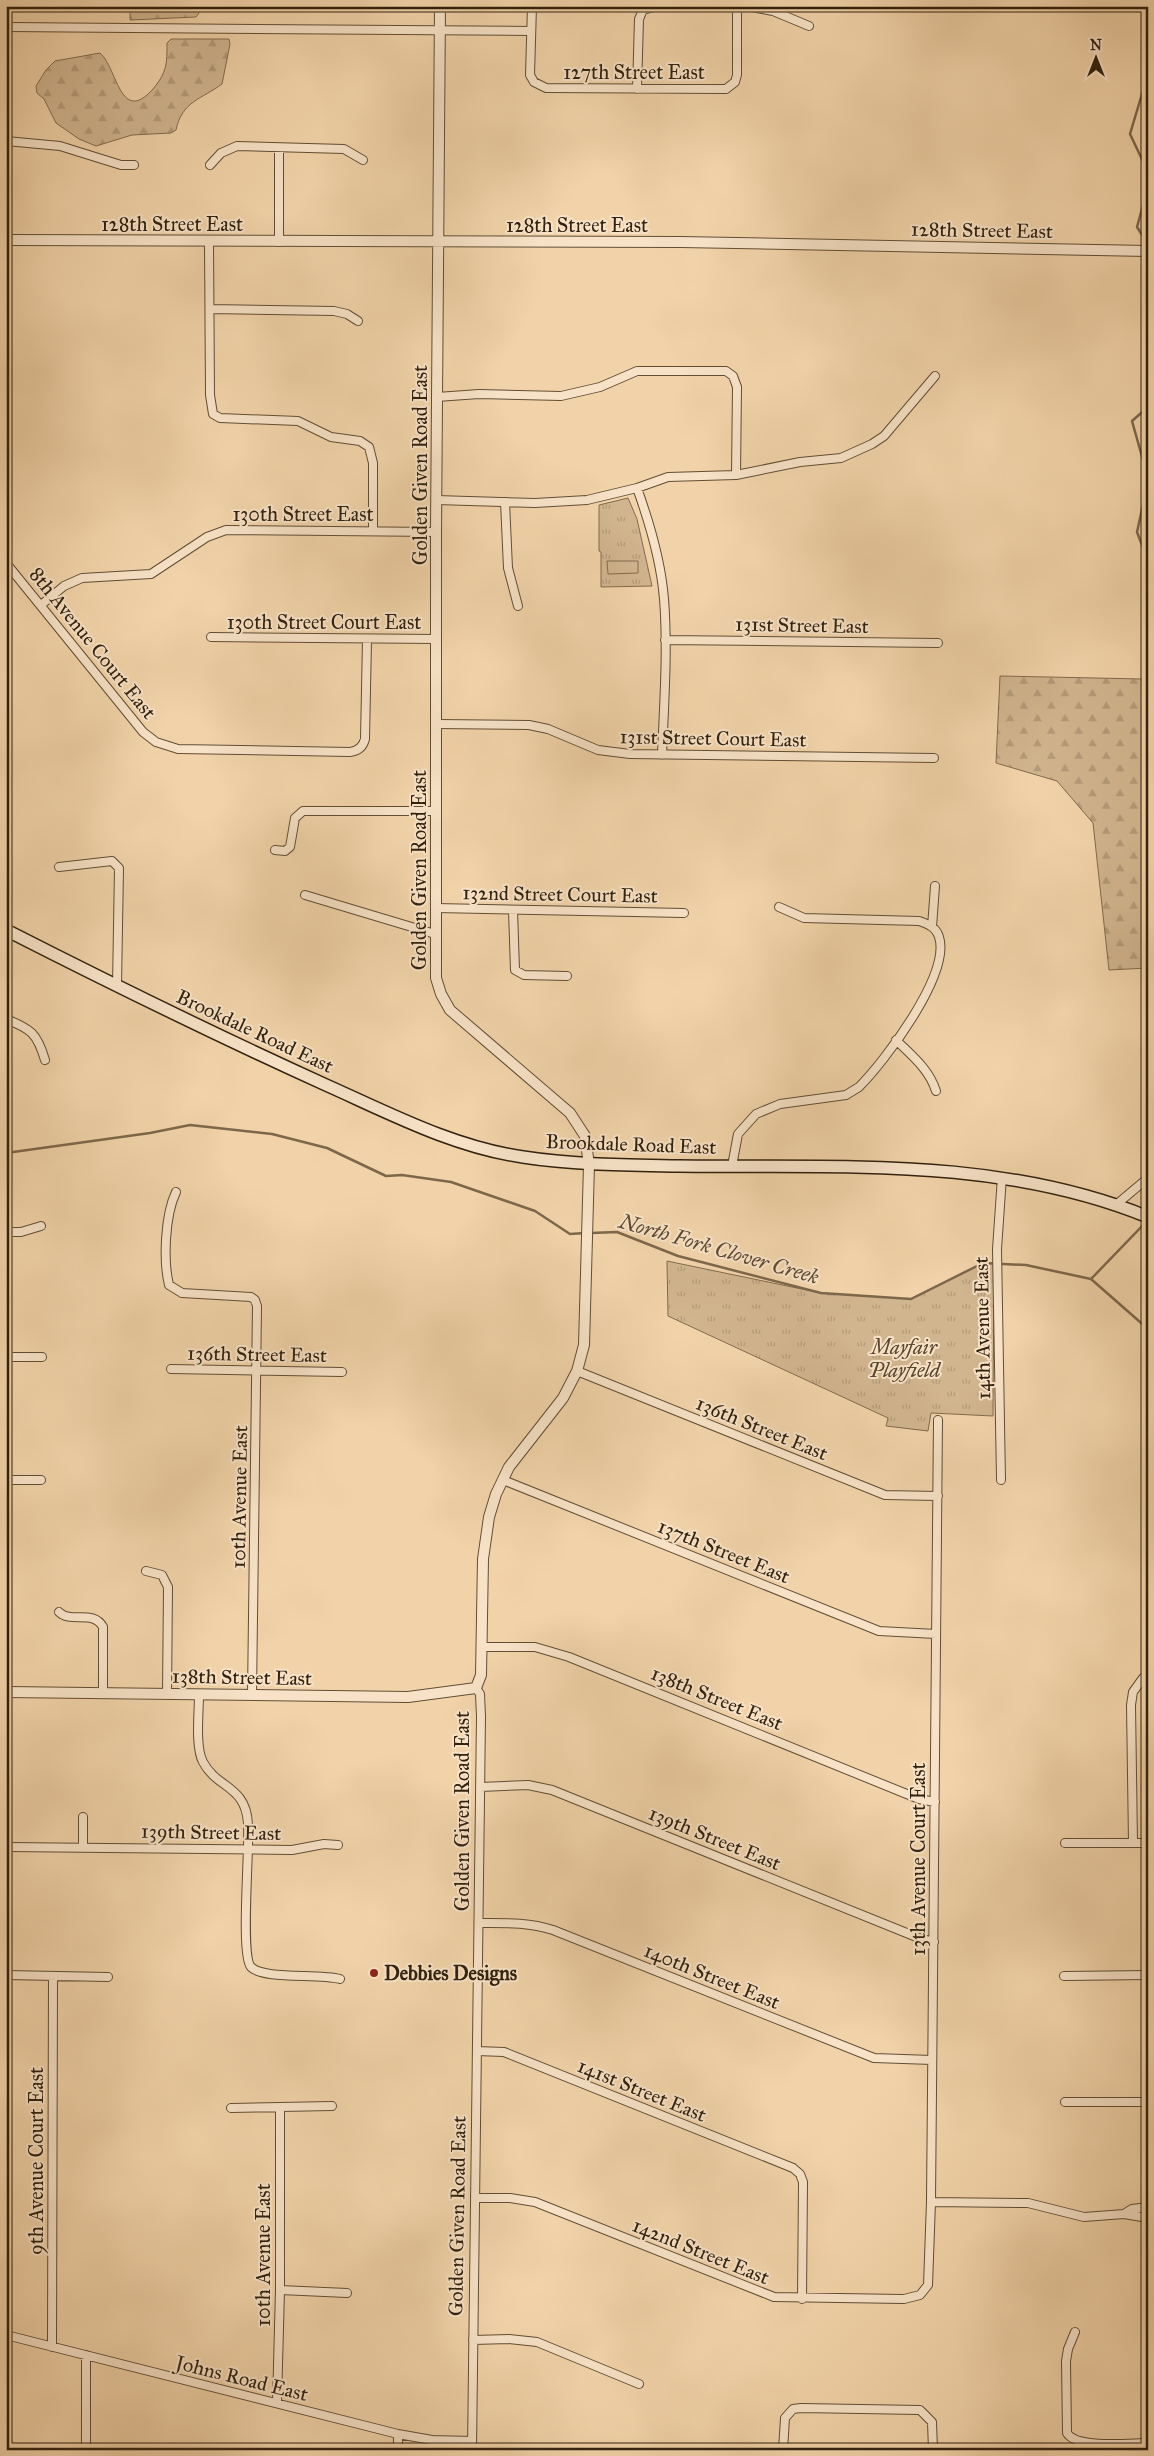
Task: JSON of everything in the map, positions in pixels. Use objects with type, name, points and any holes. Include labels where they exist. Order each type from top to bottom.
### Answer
[{"type":"main road","name":"Brookdale Road East","points":[[6,930],[172,1013],[419,1127],[520,1157],[589,1165],[910,1169],[1002,1177],[1062,1188],[1117,1204],[1148,1217]]},
{"type":"street","name":"Golden Given Road East","points":[[440,6],[436,500],[436,978],[441,994],[450,1010],[570,1113],[585,1136],[589,1165],[586,1334],[577,1371],[556,1410],[509,1467],[489,1517],[484,1542],[481,1675],[476,1688],[480,1694],[481,1716],[472,2446]]},
{"type":"street","points":[[6,27],[531,31],[532,6]]},
{"type":"street","points":[[637,89],[639,19],[642,10],[657,6],[752,7],[773,10],[809,26]]},
{"type":"street","name":"127th Street East","points":[[531,31],[530,75],[534,82],[546,88],[726,89],[734,84],[738,75],[738,8]]},
{"type":"street","points":[[6,141],[60,146],[121,165],[134,165]]},
{"type":"street","points":[[210,165],[221,153],[237,146],[344,149],[362,160]]},
{"type":"street","points":[[279,148],[279,242]]},
{"type":"street","name":"128th Street East","points":[[6,240],[438,243],[681,242],[1148,251]]},
{"type":"street","points":[[209,242],[210,396],[211,408],[215,417],[298,420],[331,437],[360,441],[366,444],[369,447],[373,463],[373,530]]},
{"type":"street","points":[[210,309],[334,311],[347,314],[358,320]]},
{"type":"street","points":[[438,397],[478,394],[561,396],[600,387],[637,370],[668,369],[729,372],[737,388],[736,475]]},
{"type":"street","points":[[436,500],[505,502],[586,500],[637,488],[668,477],[736,475],[800,462],[841,458],[872,444],[894,425],[935,376]]},
{"type":"street","points":[[637,488],[652,531],[661,576],[665,640],[662,755]]},
{"type":"street","points":[[505,502],[508,568],[518,606]]},
{"type":"street","name":"130th Street East","points":[[42,605],[64,586],[82,578],[151,574],[207,537],[226,530],[436,532]]},
{"type":"street","name":"8th Avenue Court East","points":[[6,563],[42,605],[53,622],[142,732],[156,742],[178,749],[357,751],[364,744],[366,732],[367,640]]},
{"type":"street","name":"130th Street Court East","points":[[211,637],[367,640],[437,639]]},
{"type":"street","name":"131st Street East","points":[[665,640],[938,643]]},
{"type":"street","name":"131st Street Court East","points":[[436,724],[529,725],[548,729],[604,751],[662,755],[934,758]]},
{"type":"street","points":[[274,850],[285,851],[290,847],[295,818],[303,811],[436,811]]},
{"type":"street","points":[[59,867],[112,862],[120,868],[117,986]]},
{"type":"street","points":[[932,927],[935,886]]},
{"type":"street","points":[[305,895],[435,934]]},
{"type":"street","points":[[732,1166],[738,1134],[756,1114],[780,1104],[836,1098],[854,1092],[867,1080],[923,1001],[932,984],[939,955],[940,940],[932,927],[919,921],[804,918],[779,907]]},
{"type":"street","name":"132nd Street Court East","points":[[436,908],[684,913]]},
{"type":"street","points":[[513,910],[515,970],[524,975],[566,976]]},
{"type":"street","points":[[6,1018],[33,1032],[40,1043],[45,1060]]},
{"type":"street","points":[[896,1040],[925,1068],[932,1078],[936,1091]]},
{"type":"street","name":"14th Avenue East","points":[[1001,1480],[997,1250],[1002,1177]]},
{"type":"street","points":[[1117,1204],[1148,1178]]},
{"type":"street","name":"10th Avenue East","points":[[176,1192],[169,1209],[167,1265],[169,1284],[176,1291],[245,1296],[255,1300],[257,1315],[257,1370],[252,1695]]},
{"type":"street","points":[[6,1232],[21,1232],[41,1226]]},
{"type":"street","points":[[6,1356],[42,1357]]},
{"type":"street","name":"136th Street East","points":[[171,1369],[342,1372]]},
{"type":"street","name":"136th Street East","points":[[577,1371],[885,1495],[938,1496]]},
{"type":"street","name":"13th Avenue Court East","points":[[920,2294],[928,2286],[930,2279],[938,1420]]},
{"type":"street","points":[[6,1480],[41,1480]]},
{"type":"street","name":"137th Street East","points":[[503,1480],[879,1631],[936,1634]]},
{"type":"street","points":[[146,1572],[162,1575],[168,1587],[167,1694]]},
{"type":"street","points":[[59,1612],[69,1616],[97,1619],[103,1627],[103,1693]]},
{"type":"street","name":"138th Street East","points":[[482,1648],[535,1647],[569,1657],[919,1799],[935,1802]]},
{"type":"street","points":[[1133,1843],[1131,1705],[1133,1692],[1143,1678]]},
{"type":"street","name":"138th Street East","points":[[6,1692],[408,1698],[476,1688]]},
{"type":"street","points":[[199,1695],[199,1748],[202,1761],[243,1802],[248,1823],[246,1957],[251,1968],[257,1972],[273,1975],[323,1975],[340,1979]]},
{"type":"street","name":"139th Street East","points":[[480,1786],[528,1785],[552,1790],[919,1938],[934,1942]]},
{"type":"street","points":[[83,1817],[83,1847]]},
{"type":"street","points":[[1065,1843],[1148,1843]]},
{"type":"street","name":"139th Street East","points":[[6,1847],[292,1850],[324,1844],[338,1845]]},
{"type":"street","name":"140th Street East","points":[[479,1922],[536,1924],[874,2058],[932,2060]]},
{"type":"street","points":[[6,1975],[108,1977]]},
{"type":"street","points":[[1064,1976],[1148,1975]]},
{"type":"street","name":"9th Avenue Court East","points":[[52,2347],[53,1976]]},
{"type":"street","name":"141st Street East","points":[[477,2051],[504,2052],[793,2168],[800,2174],[803,2182],[802,2299]]},
{"type":"street","points":[[1065,2102],[1148,2102]]},
{"type":"street","points":[[231,2108],[332,2106]]},
{"type":"street","name":"10th Avenue East","points":[[277,2403],[280,2290],[280,2107]]},
{"type":"street","name":"142nd Street East","points":[[475,2198],[510,2198],[535,2202],[764,2294],[780,2298],[904,2299],[920,2294]]},
{"type":"street","points":[[931,2202],[1015,2202],[1039,2205],[1084,2217],[1124,2214],[1148,2218]]},
{"type":"street","points":[[1124,2214],[1132,2208],[1148,2207]]},
{"type":"street","points":[[280,2290],[347,2293]]},
{"type":"street","points":[[1076,2332],[1068,2349],[1066,2360],[1067,2433],[1070,2438],[1080,2443],[1148,2443]]},
{"type":"street","name":"Johns Road East","points":[[6,2335],[398,2434],[472,2446]]},
{"type":"street","points":[[473,2340],[509,2339],[537,2342],[639,2384]]},
{"type":"street","points":[[86,2355],[86,2444]]},
{"type":"street","points":[[783,2450],[785,2418],[790,2412],[801,2408],[916,2409],[926,2413],[932,2422],[933,2450]]},
{"type":"street","points":[[398,2434],[398,2450]]},
{"type":"green space","points":[[130,6],[199,6],[199,13],[196,17],[130,20]]},
{"type":"green space","points":[[171,39],[229,39],[230,44],[222,84],[188,107],[179,120],[176,130],[171,133],[132,135],[96,146],[79,139],[56,123],[44,99],[37,93],[36,86],[46,70],[55,61],[100,53],[106,60],[120,90],[126,98],[133,101],[142,99],[153,89],[164,73],[167,43]]},
{"type":"green space","points":[[628,498],[637,519],[652,586],[601,587],[599,505]]},
{"type":"green space","points":[[607,561],[638,561],[638,573],[608,574]]},
{"type":"green space","points":[[1148,619],[1148,968],[1109,970],[1093,823],[1057,781],[996,763],[1000,676],[1143,679]]},
{"type":"green space","name":"Mayfair Playfield","points":[[667,1261],[821,1293],[910,1299],[983,1263],[994,1263],[993,1416],[931,1413],[928,1431],[886,1426],[888,1418],[668,1316]]},
{"type":"waterway","points":[[1148,74],[1130,134],[1148,172]]},
{"type":"waterway","points":[[1148,187],[1137,227],[1148,244]]},
{"type":"waterway","points":[[1148,407],[1132,421],[1148,478]]},
{"type":"waterway","points":[[1148,482],[1137,532],[1148,561]]},
{"type":"waterway","name":"North Fork Clover Creek","points":[[6,1153],[150,1133],[190,1125],[272,1134],[327,1148],[386,1176],[402,1175],[451,1182],[535,1211],[570,1234],[585,1233]]},
{"type":"waterway","points":[[1091,1279],[1147,1221]]},
{"type":"waterway","name":"North Fork Clover Creek","points":[[591,1233],[617,1232],[678,1256],[821,1293],[911,1299],[983,1263],[1026,1265],[1091,1279],[1148,1329]]},
{"type":"place","name":"Debbies Designs","points":[[374,1973]]}]
